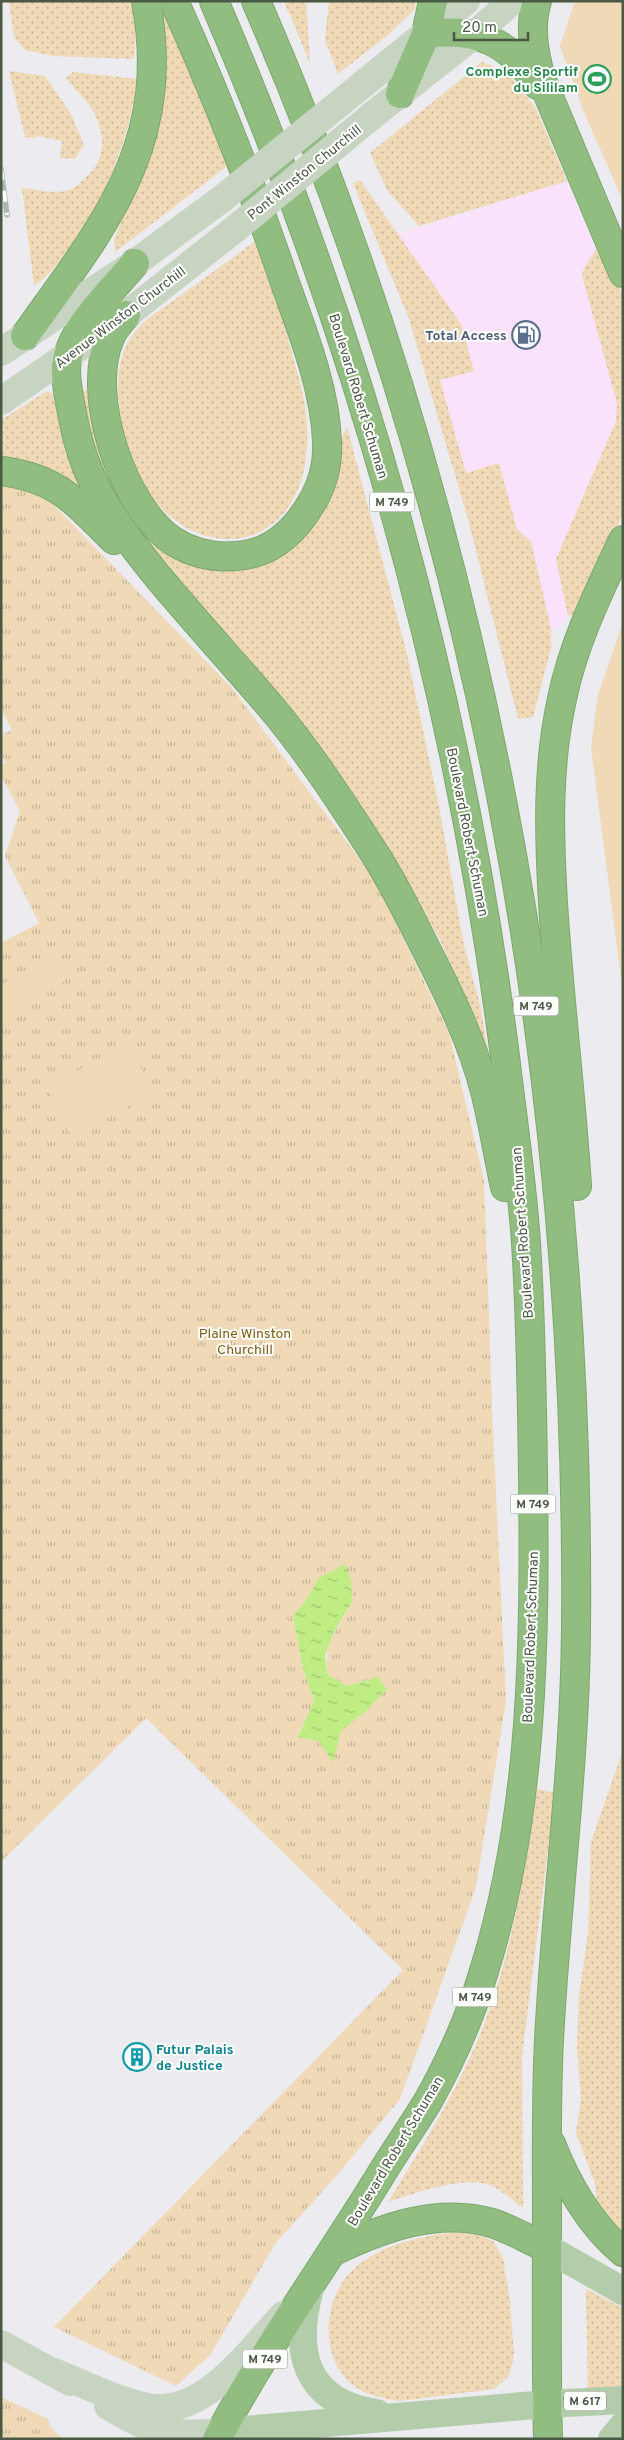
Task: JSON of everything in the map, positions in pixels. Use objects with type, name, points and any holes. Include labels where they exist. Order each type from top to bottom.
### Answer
[{"type":"highway","points":[[25,336],[107,220],[134,163],[147,112],[151,80],[152,42],[146,1]]},
{"type":"highway","points":[[126,315],[110,336],[102,379],[105,418],[111,443],[138,504],[148,518],[170,540],[200,554],[247,556],[274,545],[297,526],[317,493],[327,456],[325,422],[316,379],[276,256],[221,114],[174,1]]},
{"type":"highway","name":"Boulevard Robert Schuman","points":[[214,1],[297,206],[338,324],[404,543],[460,780],[492,965],[518,1163],[528,1296],[534,1600],[529,1711],[518,1824],[496,1931],[482,1978],[448,2061],[429,2100],[219,2435]]},
{"type":"highway","name":"M 749","points":[[256,1],[329,182],[375,314],[431,498],[477,679],[505,814],[543,1056],[560,1198],[574,1408],[576,1627],[574,1719],[550,2012],[547,2136],[547,2404]]},
{"type":"highway","points":[[400,94],[426,34],[433,1]]},
{"type":"highway","points":[[537,1],[533,24],[534,54],[553,110],[623,273]]},
{"type":"highway","points":[[426,34],[441,32],[474,35],[491,40],[513,54],[538,84],[553,110]]},
{"type":"highway","points":[[135,263],[72,342],[66,368],[69,397],[81,457],[90,478],[118,527],[188,613],[271,707],[305,750],[371,848],[405,906],[462,1024],[479,1072],[528,1296]]},
{"type":"highway","points":[[1,471],[31,476],[60,490],[188,613]]},
{"type":"highway","points":[[574,1408],[580,1308],[579,1228],[551,858],[554,748],[562,698],[574,654],[594,602],[623,540]]},
{"type":"highway","points":[[547,2136],[558,2162],[583,2205],[604,2234],[623,2252]]},
{"type":"highway","points":[[334,2251],[390,2227],[433,2218],[475,2219],[493,2224],[547,2248]]},
{"type":"highway","points":[[547,2404],[548,2439]]},
{"type":"main road","points":[[547,2248],[623,2291]]},
{"type":"main road","points":[[310,2288],[304,2311],[302,2344],[308,2368],[319,2386],[334,2399],[356,2409],[403,2417]]},
{"type":"main road","name":"M 617","points":[[547,2404],[623,2400]]},
{"type":"main road","points":[[219,2435],[547,2404]]},
{"type":"main road","points":[[612,2439],[623,2426]]},
{"type":"street","points":[[1,352],[135,263],[223,198],[466,1]]},
{"type":"street","name":"Pont Winston Churchill","points":[[235,229],[373,115],[474,35],[512,1]]},
{"type":"street","name":"Avenue Winston Churchill","points":[[1,401],[68,357],[126,315],[235,229]]},
{"type":"street","points":[[54,2372],[138,2404],[163,2408],[181,2405],[199,2397],[220,2381],[310,2288]]},
{"type":"street","points":[[1,2344],[54,2372],[106,2405],[152,2430],[175,2434],[219,2435]]},
{"type":"street","points":[[54,2372],[107,2417],[126,2439]]},
{"type":"shaded area","points":[[567,181],[596,250],[584,268],[617,403],[616,421],[556,559],[568,616],[560,626],[551,629],[531,542],[517,529],[499,463],[466,473],[398,234]]},
{"type":"green space","points":[[9,1],[131,1],[136,25],[134,59],[54,56],[25,50],[14,37]]},
{"type":"green space","points":[[157,1],[163,1],[230,164],[115,252],[114,240],[145,162]]},
{"type":"green space","points":[[284,1],[306,1],[310,63]]},
{"type":"green space","points":[[329,1],[415,1],[415,9],[388,35],[338,74],[325,40]]},
{"type":"green space","name":"Complexe Sportif du Sililam","points":[[575,1],[623,1],[623,201],[584,112],[560,46]]},
{"type":"green space","points":[[482,62],[507,72],[535,107],[567,181],[419,226],[387,190],[370,153]]},
{"type":"green space","points":[[9,71],[45,76],[71,114],[84,145],[75,159],[60,158],[62,141],[37,136],[34,138],[25,137]]},
{"type":"green space","points":[[73,72],[138,79],[134,102],[114,169],[94,211],[82,231],[56,265],[34,286],[22,188],[54,192],[72,189],[91,172],[100,158],[102,150],[101,134],[93,111],[66,78]]},
{"type":"green space","points":[[360,180],[461,324],[474,371],[440,380],[466,473],[499,463],[517,529],[531,542],[551,629],[551,648],[533,717],[518,719],[468,519],[409,319],[353,183]]},
{"type":"green space","points":[[260,238],[301,386],[307,450],[295,497],[269,526],[236,539],[199,534],[164,511],[136,471],[120,413],[118,384],[120,364],[131,337],[146,320]]},
{"type":"green space","points":[[599,245],[604,249],[623,297],[623,514],[578,614],[568,616],[556,559],[616,421],[617,403],[582,276],[584,268]]},
{"type":"green space","points":[[95,387],[127,508],[255,565],[338,444],[347,427],[407,654],[439,806],[463,941],[481,1009],[490,1066],[469,1006],[439,938],[390,856],[318,746],[240,651],[144,546],[108,497],[76,394]]},
{"type":"green space","points":[[47,391],[53,394],[55,404],[60,403],[81,485],[79,486],[1,462],[1,420]]},
{"type":"green space","name":"Plaine Winston Churchill","points":[[1,486],[40,491],[232,688],[375,880],[449,1033],[484,1180],[493,1431],[506,1701],[476,1887],[400,2099],[338,2174],[275,2244],[211,2354],[176,2386],[54,2327],[403,1970],[146,1718],[1,1862],[1,943],[39,923],[5,856],[20,811],[1,776],[1,766],[6,763],[1,754],[1,735],[12,730],[1,709]],"holes":[[[319,1578],[352,1602],[329,1644],[328,1675],[347,1686],[378,1677],[387,1689],[367,1710],[341,1731],[298,1736],[314,1700],[303,1669],[293,1616],[304,1603]]]},
{"type":"green space","points":[[623,622],[623,994],[591,747],[598,695]]},
{"type":"green space","points":[[53,958],[65,981],[1,1013],[1,984]]},
{"type":"green space","points":[[129,1045],[154,1093],[72,1137],[46,1086]]},
{"type":"green space","points":[[623,1750],[623,2237],[598,2211],[595,2184],[576,2133],[581,2099],[577,2048],[579,1995],[588,1934],[591,1842]]},
{"type":"green space","points":[[537,1789],[555,1793],[522,2056],[523,2208],[494,2187],[483,2183],[470,2182],[441,2186],[388,2202],[431,2132],[457,2084],[490,2008],[513,1927]]},
{"type":"green space","points":[[469,2232],[493,2241],[503,2258],[510,2301],[514,2356],[509,2376],[494,2389],[400,2401],[372,2395],[357,2388],[344,2376],[335,2362],[330,2346],[329,2328],[331,2311],[336,2295],[344,2280],[367,2259],[394,2245],[439,2234]]},
{"type":"green space","points":[[586,2289],[623,2308],[623,2389],[588,2389]]},
{"type":"green space","points":[[1,2397],[48,2419],[50,2427],[63,2439],[1,2439]]},
{"type":"water","points":[[345,1564],[351,1581],[352,1602],[334,1632],[325,1656],[328,1675],[347,1686],[378,1677],[387,1689],[367,1710],[341,1731],[333,1763],[319,1741],[298,1737],[314,1700],[303,1669],[293,1616],[304,1603],[319,1578]]},
{"type":"railway","points":[[1,169],[7,215]]},
{"type":"place","name":"Complexe Sportif du Sililam","points":[[597,79]]},
{"type":"place","name":"Total Access","points":[[526,335]]},
{"type":"place","name":"Futur Palais de Justice","points":[[137,2057]]}]
